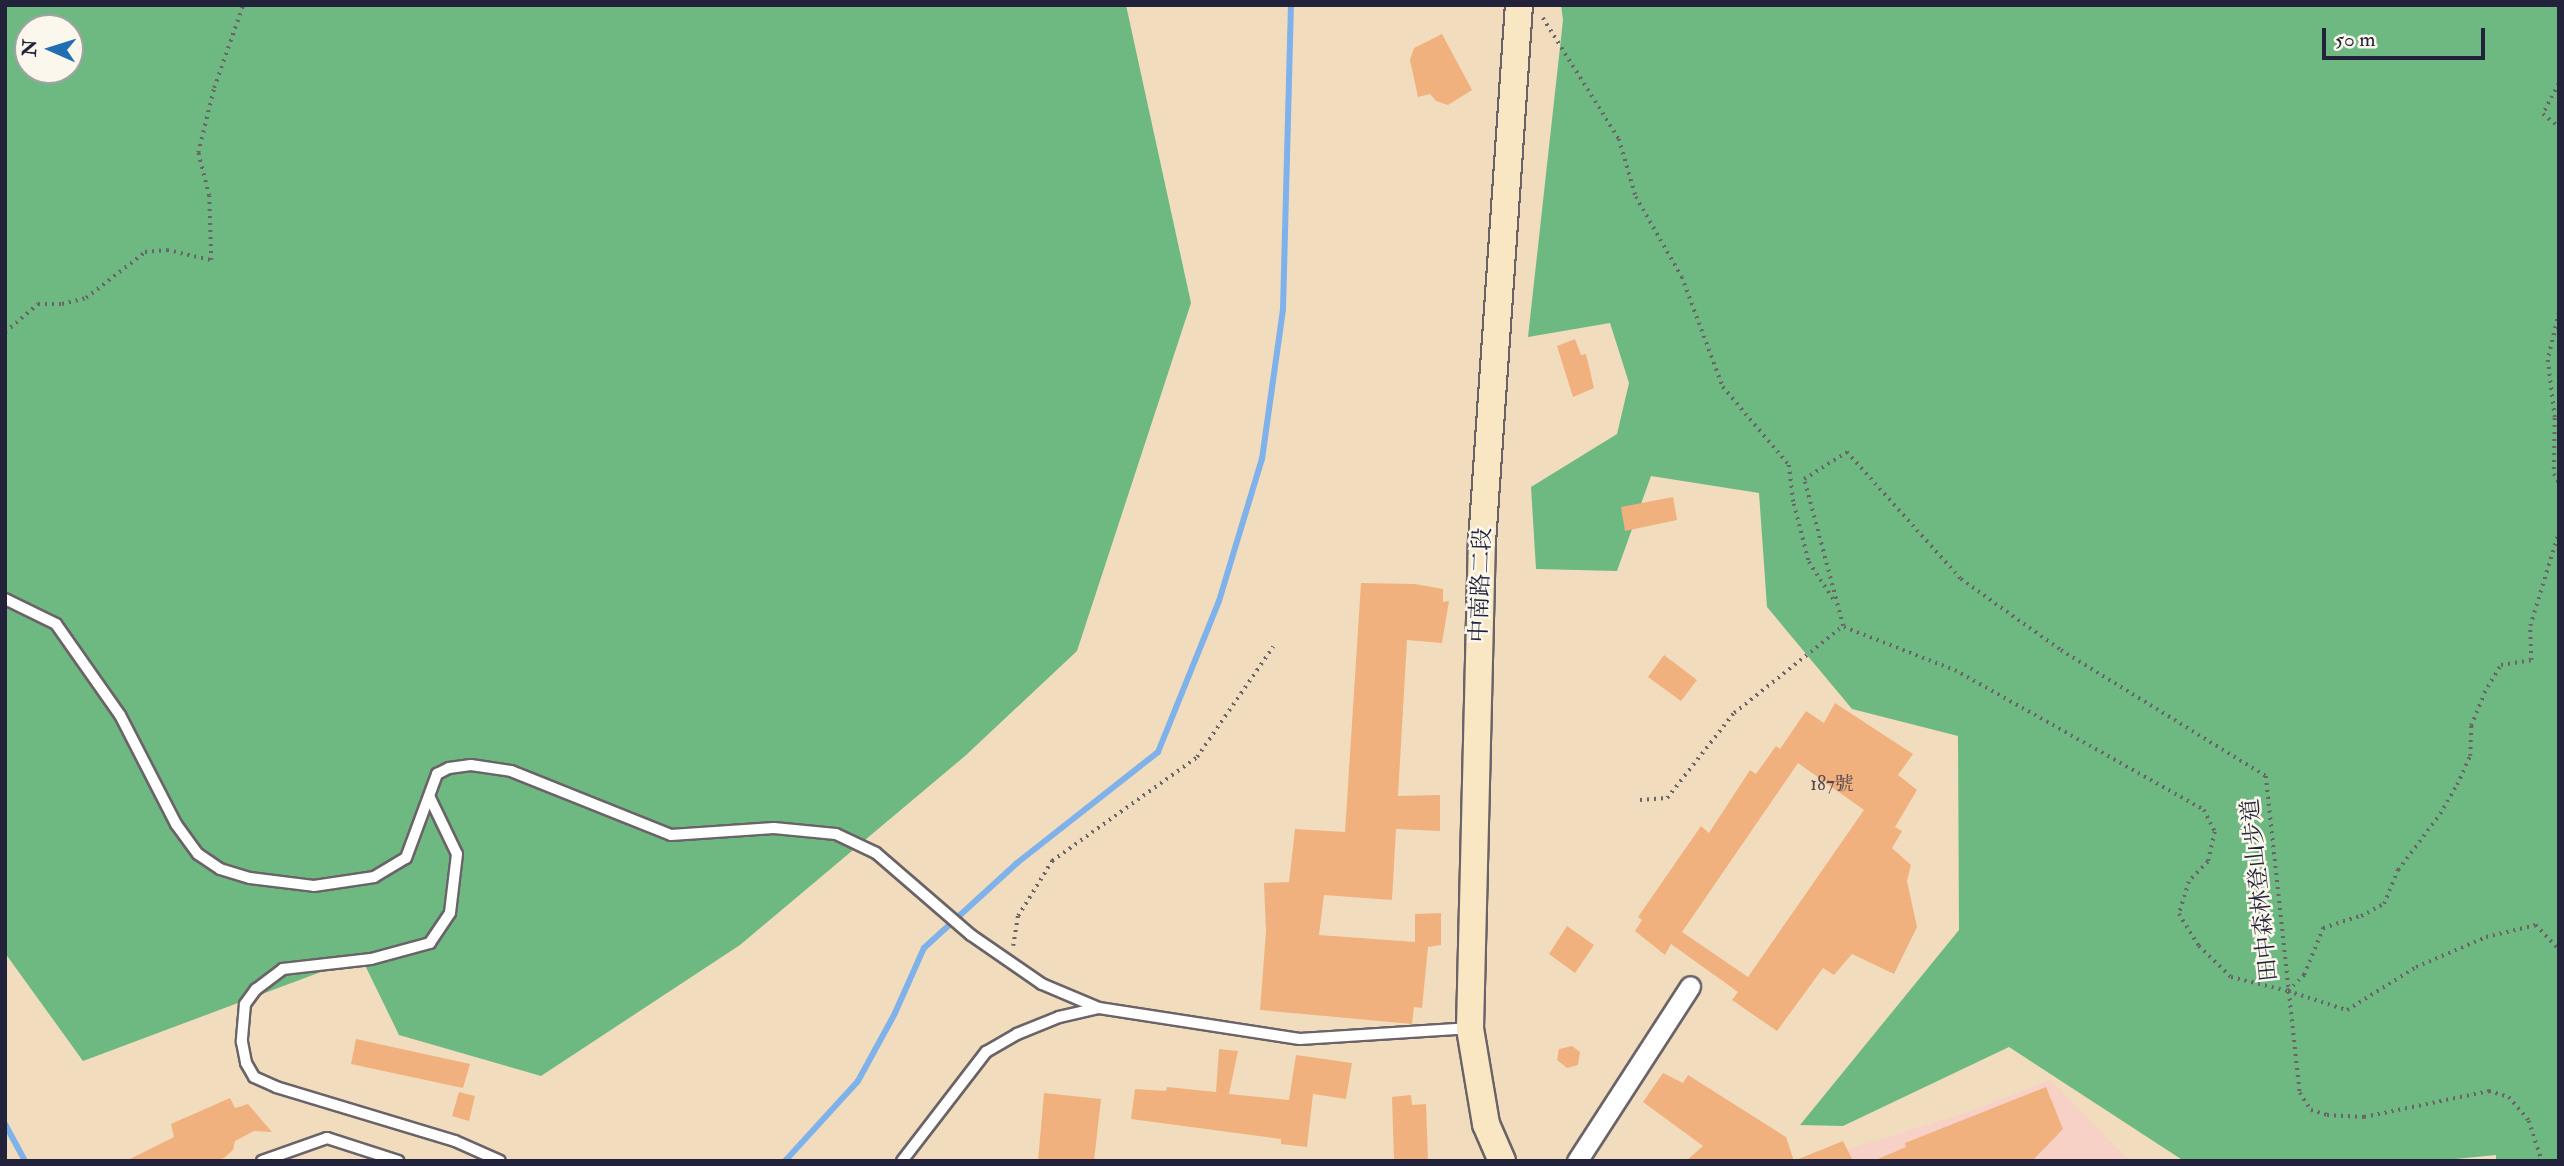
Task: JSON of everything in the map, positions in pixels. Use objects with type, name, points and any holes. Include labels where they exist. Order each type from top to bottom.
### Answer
[{"type":"main road","name":"中南路二段","points":[[1502,1161],[1486,1124],[1470,1028],[1482,542],[1528,6]]},
{"type":"street","points":[[1577,1161],[1690,986]]},
{"type":"lane","points":[[5,599],[55,624],[120,715],[176,824],[198,854],[220,869],[250,878],[314,886],[374,877],[406,859],[437,774],[449,768],[471,765],[511,771],[671,835],[774,828],[835,834],[876,853],[971,935],[1042,984],[1099,1008],[1300,1040],[1470,1028]]},
{"type":"lane","points":[[430,798],[457,854],[450,913],[430,943],[371,959],[283,969],[256,989],[246,1004],[242,1042],[246,1063],[254,1077],[276,1087],[455,1141],[500,1161]]},
{"type":"lane","points":[[902,1161],[986,1052],[1017,1034],[1059,1017],[1099,1008]]},
{"type":"lane","points":[[262,1161],[327,1138],[398,1161]]},
{"type":"path","points":[[5,332],[38,304],[62,304],[86,298],[145,252],[167,250],[211,260],[209,197],[198,153],[214,88],[243,5]]},
{"type":"path","points":[[1528,6],[1619,139],[1636,197],[1682,277],[1723,387],[1789,465],[1794,504],[1809,562],[1837,605]]},
{"type":"path","points":[[2559,84],[2543,114],[2559,127]]},
{"type":"path","points":[[2559,313],[2548,360],[2555,418],[2554,474],[2559,483]]},
{"type":"path","name":"田中森林登山步道","points":[[1847,453],[1961,579],[2061,650],[2266,776],[2288,990],[2231,977],[2199,946],[2179,914],[2189,882],[2208,862],[2215,832],[2204,810],[1955,670],[1843,626],[1804,479],[1847,453]]},
{"type":"path","points":[[2288,990],[2304,975],[2323,928],[2361,916],[2384,904],[2398,870],[2440,814],[2461,775],[2470,756],[2472,726],[2484,693],[2501,665],[2532,660],[2530,626],[2559,531]]},
{"type":"path","points":[[1640,800],[1667,798],[1734,713],[1843,626]]},
{"type":"path","points":[[1011,963],[1018,916],[1052,860],[1198,757],[1273,647]]},
{"type":"path","points":[[2288,990],[2347,1010],[2416,967],[2486,937],[2536,925],[2559,950]]},
{"type":"path","points":[[2288,990],[2300,1093],[2311,1110],[2327,1115],[2364,1117],[2489,1091],[2509,1097],[2529,1121],[2542,1161]]},
{"type":"shaded area","points":[[2050,1080],[2130,1161],[1811,1161],[1968,1112]]},
{"type":"green space","points":[[5,5],[1126,5],[1191,303],[1077,651],[965,756],[740,945],[541,1076],[399,1035],[361,957],[83,1061],[5,953]]},
{"type":"green space","points":[[1561,5],[2559,5],[2559,1161],[2496,1161],[2496,1155],[2435,1161],[2184,1161],[2009,1047],[1843,1126],[1800,1125],[1959,930],[1958,736],[1852,709],[1767,607],[1759,493],[1651,476],[1617,571],[1536,569],[1531,487],[1617,434],[1629,383],[1610,323],[1528,337],[1563,20]]},
{"type":"building","points":[[1442,34],[1472,90],[1448,105],[1436,101],[1430,94],[1418,97],[1410,60],[1414,48]]},
{"type":"building","points":[[1575,339],[1581,355],[1586,354],[1594,388],[1573,397],[1557,346]]},
{"type":"building","points":[[1673,497],[1677,520],[1625,531],[1621,507]]},
{"type":"building","points":[[1361,583],[1415,584],[1443,589],[1443,602],[1449,601],[1442,643],[1407,640],[1398,796],[1440,795],[1440,831],[1396,829],[1392,900],[1324,895],[1319,935],[1415,942],[1415,914],[1441,913],[1441,945],[1428,947],[1422,1008],[1414,1007],[1412,1024],[1260,1010],[1266,931],[1264,883],[1289,882],[1295,829],[1345,832]]},
{"type":"building","points":[[1664,655],[1697,680],[1681,701],[1648,677]]},
{"type":"building","points":[[1835,703],[1913,754],[1898,775],[1917,790],[1895,827],[1902,831],[1892,848],[1911,865],[1907,881],[1917,927],[1894,974],[1852,954],[1834,975],[1823,968],[1777,1031],[1732,1000],[1738,992],[1671,944],[1665,955],[1635,931],[1642,920],[1638,917],[1701,826],[1709,833],[1750,770],[1756,774],[1776,746],[1780,749],[1806,711],[1824,723]],"holes":[[[1798,763],[1864,810],[1748,977],[1682,932]]]},
{"type":"building","points":[[1567,926],[1594,945],[1575,973],[1549,954]]},
{"type":"building","points":[[356,1039],[470,1064],[463,1088],[351,1064]]},
{"type":"building","points":[[1572,1046],[1580,1052],[1578,1065],[1567,1068],[1557,1060],[1559,1049]]},
{"type":"building","points":[[1219,1049],[1238,1051],[1229,1094],[1289,1100],[1296,1055],[1352,1063],[1346,1099],[1313,1094],[1307,1147],[1281,1144],[1281,1139],[1131,1119],[1135,1089],[1166,1091],[1167,1087],[1216,1092]]},
{"type":"building","points":[[1663,1073],[1683,1083],[1688,1075],[1786,1137],[1794,1161],[1686,1161],[1703,1146],[1643,1102]]},
{"type":"building","points":[[2046,1087],[2063,1129],[2032,1161],[1873,1161],[1906,1147],[1905,1143]]},
{"type":"building","points":[[459,1092],[475,1096],[469,1121],[452,1116]]},
{"type":"building","points":[[1044,1093],[1101,1099],[1094,1161],[1038,1161]]},
{"type":"building","points":[[1411,1095],[1412,1105],[1426,1104],[1428,1161],[1394,1161],[1392,1097]]},
{"type":"building","points":[[230,1098],[235,1108],[248,1104],[272,1132],[254,1131],[235,1141],[233,1150],[224,1158],[214,1161],[126,1161],[174,1137],[171,1124]]},
{"type":"building","points":[[1843,1141],[1853,1161],[1796,1161],[1796,1160]]},
{"type":"waterway","points":[[785,1161],[858,1081],[895,1013],[924,948],[1017,863],[1158,752],[1219,601],[1262,459],[1283,309],[1291,5]]},
{"type":"waterway","points":[[5,1124],[25,1161]]}]
